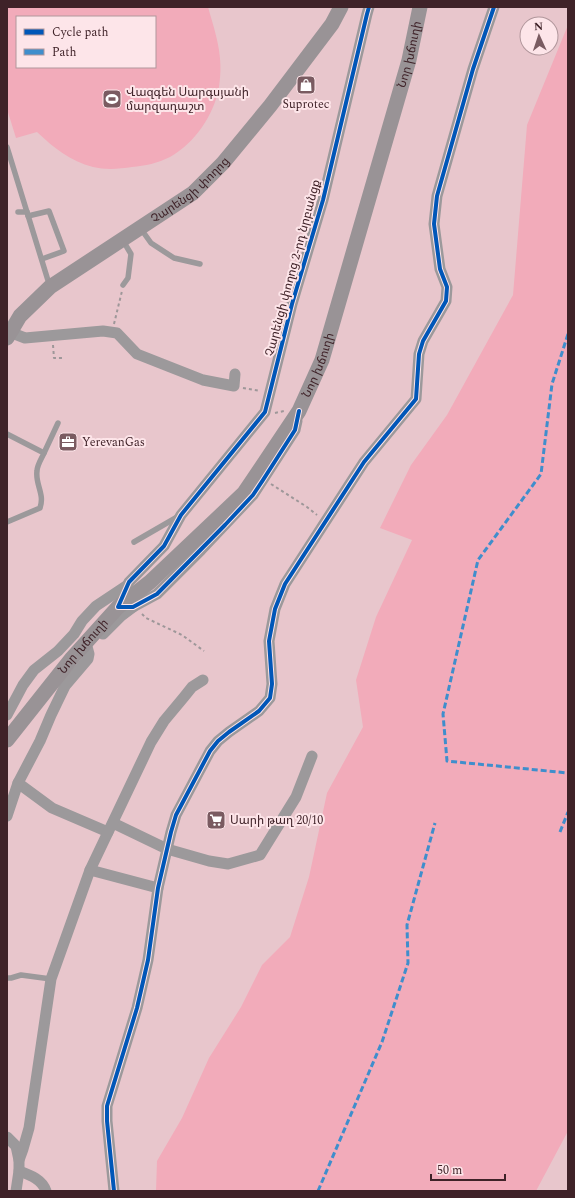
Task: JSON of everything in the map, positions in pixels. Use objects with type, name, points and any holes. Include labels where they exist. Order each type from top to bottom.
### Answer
[{"type":"main road","name":"Չարենցի փողոց","points":[[8,334],[20,316],[50,287],[193,193],[223,163],[270,106],[327,30],[341,7]]},
{"type":"main road","name":"Նոր խճուղի","points":[[7,740],[41,696],[87,647],[118,607],[150,582],[244,493],[299,411],[308,394],[325,352],[409,60],[420,7]]},
{"type":"street","name":"Չարենցի փողոց 2-րդ նրբանցք","points":[[118,607],[127,586],[164,546],[181,515],[265,412],[292,304],[323,200],[367,14],[370,7]]},
{"type":"street","points":[[114,1191],[107,1106],[137,1008],[148,960],[158,888],[170,832],[176,815],[210,751],[229,732],[259,711],[270,698],[272,684],[269,641],[275,609],[285,584],[364,462],[416,399],[419,354],[423,341],[446,301],[447,287],[440,269],[434,224],[438,196],[473,69],[494,7]]},
{"type":"street","points":[[8,334],[25,338],[103,331],[111,332],[116,333],[137,354],[203,380],[234,386],[236,374]]},
{"type":"street","points":[[7,816],[18,784],[40,741],[65,686],[88,658],[87,647],[133,607],[156,594],[225,525],[264,479],[296,430],[299,411]]},
{"type":"street","points":[[7,715],[23,685],[34,670],[58,651],[74,634],[82,621],[96,606],[127,586]]},
{"type":"street","points":[[118,607],[133,607]]},
{"type":"street","points":[[16,1191],[19,1165],[29,1128],[51,979],[90,870],[151,742],[164,721],[192,687],[203,680]]},
{"type":"street","points":[[18,784],[52,808],[167,849],[228,864],[260,855],[296,797],[312,756]]},
{"type":"street","points":[[90,870],[158,888]]},
{"type":"street","points":[[7,1137],[16,1146],[19,1165],[36,1178],[43,1185],[46,1191]]},
{"type":"lane","points":[[7,147],[50,287]]},
{"type":"lane","points":[[18,212],[28,214],[49,211],[64,251],[42,259]]},
{"type":"lane","points":[[140,227],[151,242],[174,258],[200,264]]},
{"type":"lane","points":[[122,239],[131,254],[128,278],[124,285]]},
{"type":"lane","points":[[7,522],[40,508],[42,502],[37,470],[58,423]]},
{"type":"lane","points":[[7,434],[44,453]]},
{"type":"lane","points":[[134,542],[181,515]]},
{"type":"lane","points":[[7,978],[22,975],[51,979]]},
{"type":"path","points":[[111,332],[124,285]]},
{"type":"path","points":[[54,354],[54,358],[63,358]]},
{"type":"path","points":[[234,386],[270,393]]},
{"type":"path","points":[[265,412],[281,412],[294,407],[299,411]]},
{"type":"path","points":[[264,479],[307,507],[324,522]]},
{"type":"path","points":[[133,607],[146,618],[182,635],[204,651]]},
{"type":"shaded area","name":"Վազգեն Սարգսյանի մարզադաշտ","points":[[7,7],[208,7],[220,56],[221,66],[219,87],[213,108],[208,118],[188,144],[179,151],[156,163],[137,167],[102,169],[70,158],[37,132],[16,138],[7,109]]},
{"type":"shaded area","points":[[568,25],[568,1131],[536,1191],[156,1191],[157,1161],[182,1118],[209,1058],[241,1007],[262,965],[290,937],[309,877],[327,793],[363,727],[356,680],[376,617],[412,540],[380,528],[411,465],[447,415],[513,295],[527,125],[555,56],[559,56],[559,47]]},
{"type":"marked path","points":[[568,334],[552,384],[541,474],[478,560],[443,714],[447,761],[568,773]]},
{"type":"marked path","points":[[560,832],[568,812]]},
{"type":"marked path","points":[[318,1191],[382,1042],[408,963],[407,925],[435,823]]},
{"type":"cycle path","points":[[299,411],[295,430],[253,495],[157,594],[133,607],[118,607],[129,582],[164,546],[181,515],[265,412],[292,304],[323,200],[369,7]]},
{"type":"cycle path","points":[[114,1191],[107,1121],[107,1106],[137,1008],[148,960],[158,888],[176,815],[210,751],[218,741],[259,711],[270,698],[272,684],[269,641],[275,609],[285,584],[364,462],[416,399],[419,354],[423,341],[446,301],[447,287],[440,269],[434,224],[437,196],[473,69],[494,7]]},
{"type":"place","name":"Suprotec","points":[[306,85]]},
{"type":"place","name":"Վազգեն Սարգսյանի մարզադաշտ","points":[[112,99]]},
{"type":"place","name":"YerevanGas","points":[[68,442]]},
{"type":"place","name":"Սարի թաղ 20/10","points":[[216,820]]}]
